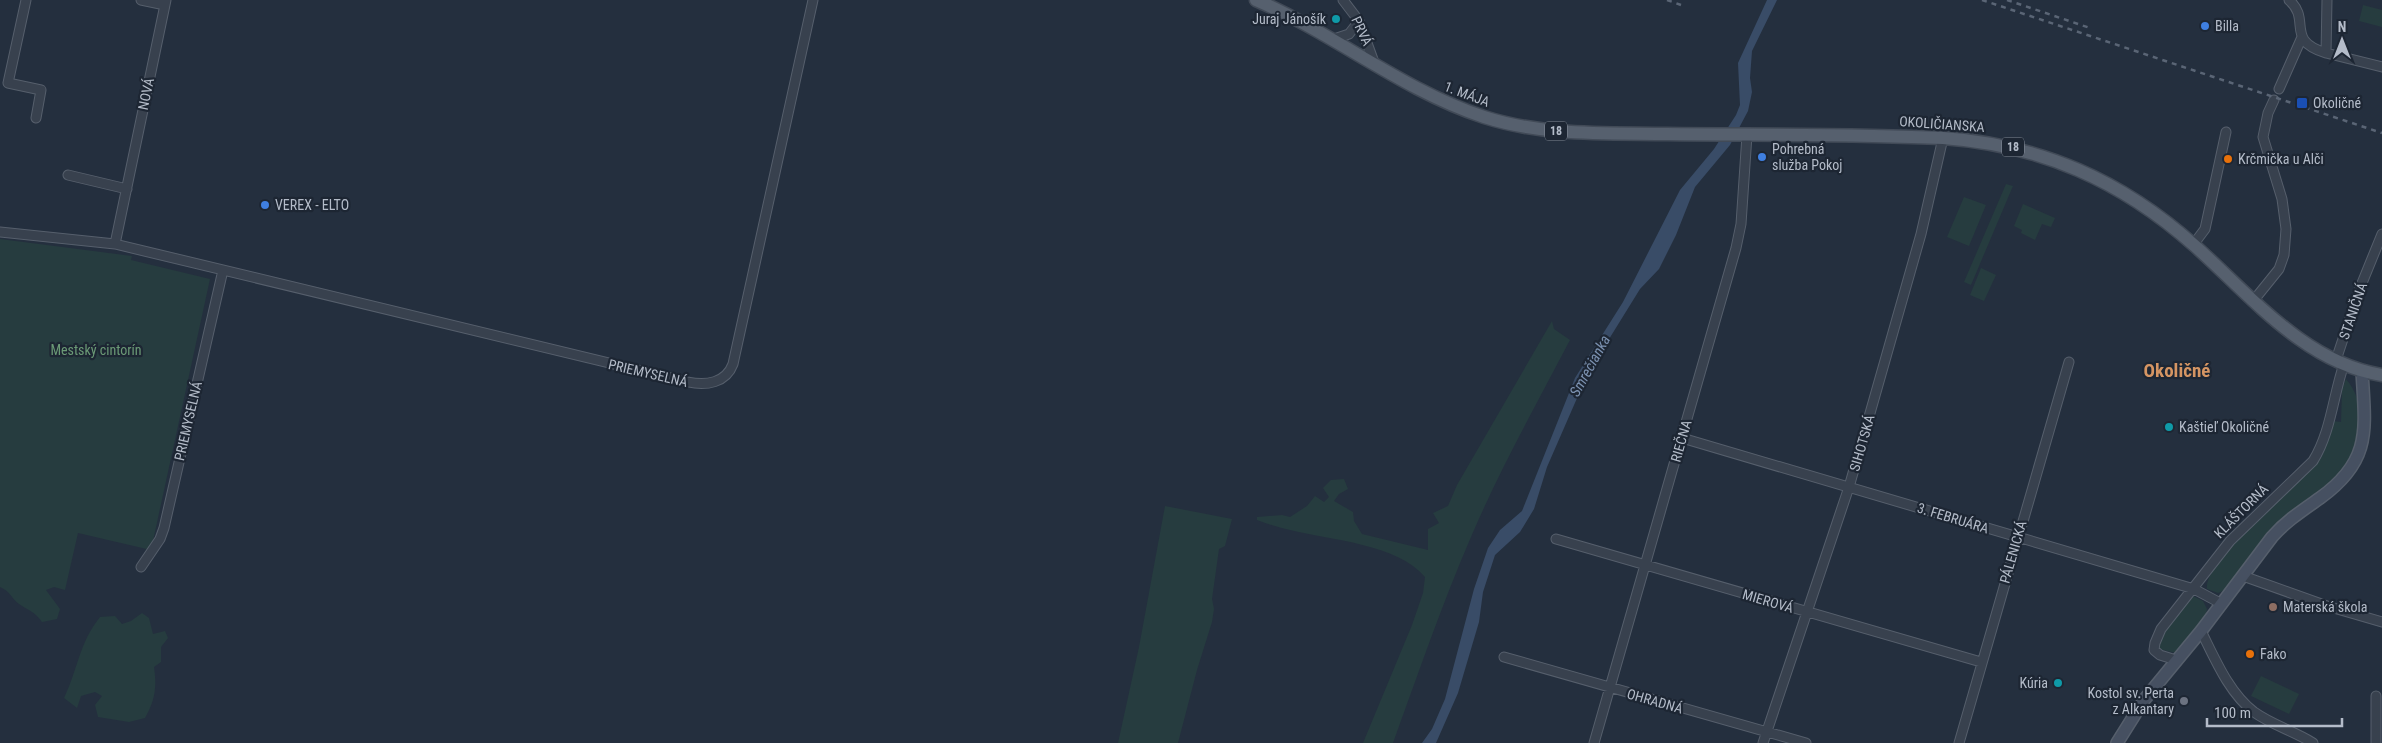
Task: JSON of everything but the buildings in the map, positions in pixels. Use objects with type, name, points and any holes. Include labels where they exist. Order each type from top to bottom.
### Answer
[{"type":"main road","name":"1. MÁJA","points":[[1256,0],[1334,39],[1375,65],[1435,97],[1484,117],[1513,125],[1570,132],[1691,135]]},
{"type":"main road","name":"OKOLIČIANSKA","points":[[1691,135],[1943,138],[2009,146],[2069,164],[2130,198],[2193,245],[2294,334],[2340,362],[2362,371],[2382,376]]},
{"type":"street","points":[[26,0],[8,83],[42,90],[36,118]]},
{"type":"street","points":[[141,0],[165,3]]},
{"type":"street","name":"PRIEMYSELNÁ","points":[[0,232],[115,244],[688,382],[702,384],[720,380],[727,374],[733,364],[813,0]]},
{"type":"street","name":"PRVÁ","points":[[1343,0],[1359,21],[1375,65]]},
{"type":"street","points":[[2289,0],[2297,11],[2302,37],[2310,48],[2326,54],[2382,67]]},
{"type":"street","points":[[2326,54],[2327,0]]},
{"type":"street","name":"NOVÁ","points":[[115,244],[165,3]]},
{"type":"street","points":[[1334,39],[1350,34],[1359,21]]},
{"type":"street","points":[[2279,89],[2302,37]]},
{"type":"street","points":[[2254,300],[2279,270],[2285,238],[2286,220],[2282,199],[2263,137],[2268,113],[2274,100]]},
{"type":"street","points":[[2193,245],[2205,229],[2226,132]]},
{"type":"street","name":"RIEČNA","points":[[1594,743],[1736,248],[1741,224],[1744,135]]},
{"type":"street","name":"SIHOTSKÁ","points":[[1763,743],[1849,487],[1916,253],[1943,138]]},
{"type":"street","points":[[68,176],[126,189]]},
{"type":"street","name":"STANIČNÁ","points":[[2340,362],[2360,288],[2382,234]]},
{"type":"street","name":"PRIEMYSELNÁ","points":[[142,567],[160,539],[164,528],[223,270]]},
{"type":"street","name":"PÁLENICKÁ","points":[[1959,743],[2069,362]]},
{"type":"street","name":"KLÁŠTORNÁ","points":[[2176,660],[2160,655],[2154,650],[2161,629],[2230,541],[2312,461],[2319,451],[2330,420],[2340,362]]},
{"type":"street","points":[[2117,743],[2138,708],[2201,631],[2278,529],[2334,486],[2355,461],[2364,435],[2366,420],[2362,371]]},
{"type":"street","name":"3. FEBRUÁRA","points":[[1682,438],[2194,589],[2222,604]]},
{"type":"street","name":"MIEROVÁ","points":[[1556,539],[1981,662]]},
{"type":"street","points":[[2243,576],[2327,606],[2343,609],[2382,622]]},
{"type":"street","points":[[2201,631],[2227,680],[2245,704],[2260,716],[2309,740]]},
{"type":"street","name":"OHRADNÁ","points":[[1504,657],[1806,743]]},
{"type":"street","points":[[2376,696],[2376,743]]},
{"type":"green space","points":[[2363,5],[2382,10],[2382,27],[2359,21]]},
{"type":"green space","points":[[2006,184],[2013,186],[1971,285],[1964,282]]},
{"type":"green space","points":[[1964,197],[1986,205],[1969,246],[1947,237]]},
{"type":"green space","points":[[2023,204],[2055,218],[2051,227],[2042,224],[2035,240],[2021,233],[2022,230],[2014,226]]},
{"type":"green space","name":"Mestský cintorín","points":[[0,239],[132,256],[131,260],[210,279],[151,550],[78,533],[65,590],[54,587],[46,590],[60,609],[57,619],[42,622],[34,613],[19,604],[6,590],[0,587]]},
{"type":"green space","points":[[1981,268],[1996,275],[1984,301],[1970,295]]},
{"type":"green space","points":[[1552,321],[1554,329],[1570,340],[1506,462],[1460,562],[1393,743],[1363,743],[1412,625],[1423,593],[1425,577],[1413,566],[1381,550],[1282,528],[1257,520],[1257,517],[1282,515],[1290,517],[1307,506],[1315,496],[1324,502],[1329,497],[1323,488],[1331,480],[1344,479],[1348,489],[1339,494],[1334,501],[1353,512],[1354,521],[1362,534],[1428,550],[1428,529],[1439,523],[1433,513],[1448,506],[1457,485]]},
{"type":"green space","points":[[2346,379],[2356,395],[2360,413],[2355,445],[2348,460],[2339,473],[2328,483],[2277,524],[2256,548],[2225,590],[2218,593],[2207,589],[2209,577],[2232,545],[2266,510],[2312,469],[2322,456],[2333,421],[2341,422],[2342,389]]},
{"type":"green space","points":[[1165,506],[1232,519],[1225,546],[1219,549],[1212,599],[1214,609],[1212,622],[1178,743],[1118,743],[1139,647]]},
{"type":"green space","points":[[2193,596],[2203,601],[2207,609],[2206,614],[2176,653],[2159,649],[2160,637],[2188,598]]},
{"type":"green space","points":[[142,613],[149,618],[153,634],[165,631],[168,638],[161,647],[161,662],[154,667],[154,694],[145,718],[129,722],[98,717],[95,705],[102,696],[95,692],[81,696],[77,708],[64,698],[87,637],[100,617],[115,616],[122,624],[131,621]]},
{"type":"green space","points":[[2261,676],[2299,694],[2289,714],[2251,696]]},
{"type":"water","name":"Smrečianka","points":[[1767,0],[1777,0],[1752,51],[1750,78],[1752,92],[1748,111],[1730,145],[1695,187],[1676,235],[1659,269],[1640,289],[1588,373],[1547,467],[1534,509],[1520,532],[1495,555],[1483,592],[1479,622],[1458,693],[1436,743],[1422,743],[1432,729],[1445,699],[1474,589],[1488,548],[1500,530],[1522,511],[1575,378],[1623,302],[1680,190],[1714,149],[1736,115],[1740,105],[1738,63]]},
{"type":"railway","points":[[1667,0],[1681,5]]},
{"type":"railway","points":[[1982,0],[2382,133]]},
{"type":"railway","points":[[2007,0],[2090,28]]},
{"type":"place","name":"Juraj Jánošík","points":[[1336,19]]},
{"type":"place","name":"Billa","points":[[2205,26]]},
{"type":"place","name":"Okoličné","points":[[2302,103]]},
{"type":"place","name":"Pohrebná služba Pokoj","points":[[1762,157]]},
{"type":"place","name":"Krčmička u Alči","points":[[2228,159]]},
{"type":"place","name":"VEREX - ELTO","points":[[265,205]]},
{"type":"place","name":"Kaštieľ Okoličné","points":[[2169,427]]},
{"type":"place","name":"Materská škola","points":[[2273,607]]},
{"type":"place","name":"Fako","points":[[2250,654]]},
{"type":"place","name":"Kúria","points":[[2058,683]]},
{"type":"place","name":"Kostol sv. Perta z Alkantary","points":[[2184,701]]},
{"type":"district","name":"Okoličné","points":[[2177,370]]}]
